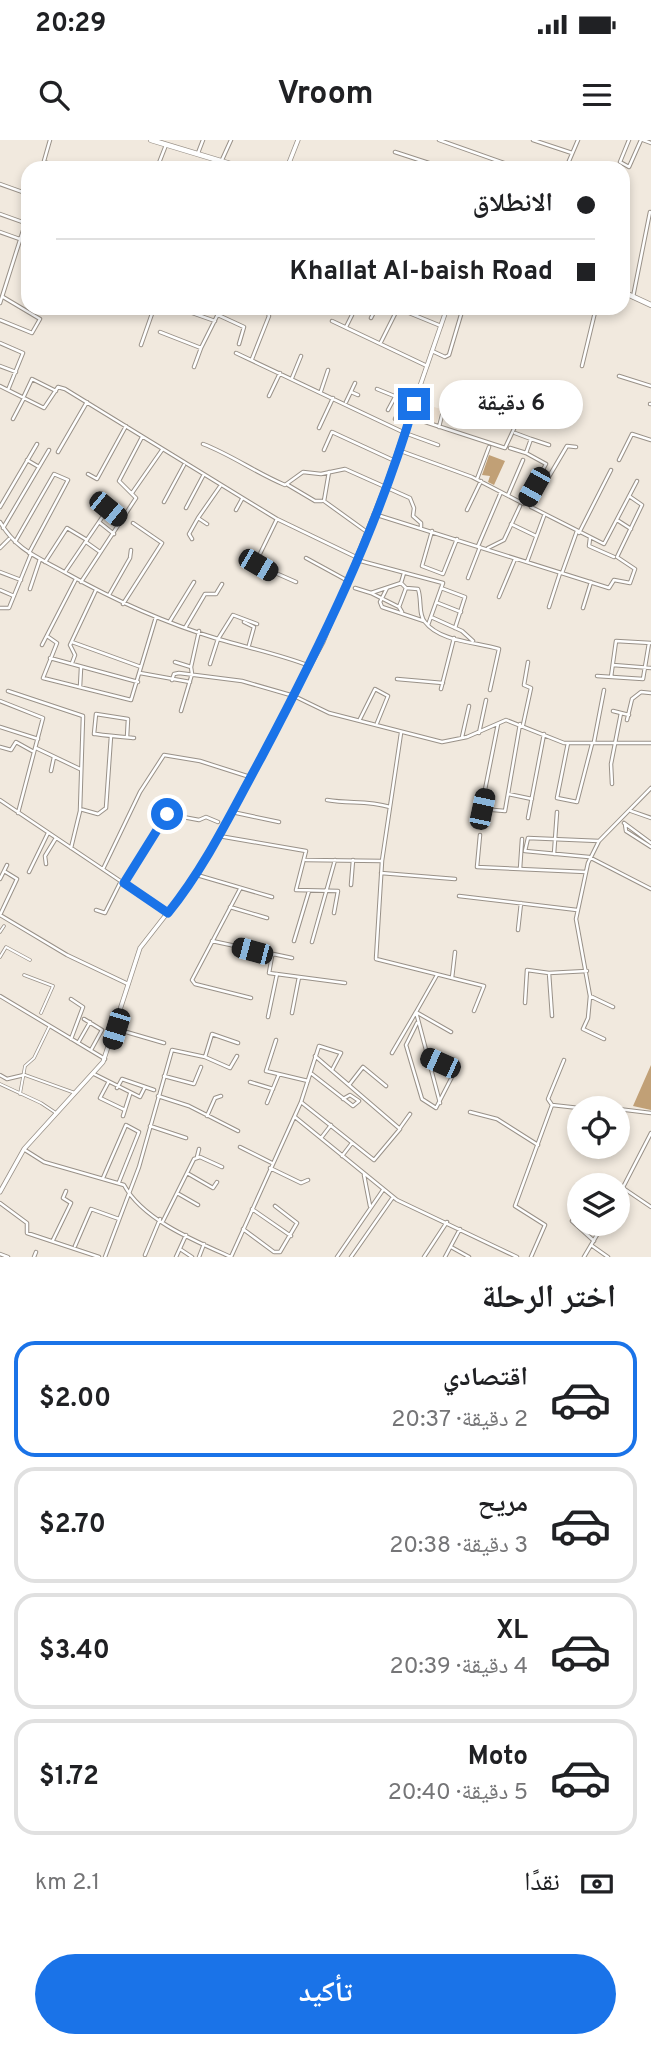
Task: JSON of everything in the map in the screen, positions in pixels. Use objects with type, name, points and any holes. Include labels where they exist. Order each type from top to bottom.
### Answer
[{"type":"main road","points":[[151,140],[218,161]]},
{"type":"main road","points":[[630,296],[651,305]]},
{"type":"street","points":[[44,161],[50,140]]},
{"type":"street","points":[[198,155],[203,140]]},
{"type":"street","points":[[221,161],[231,140]]},
{"type":"street","points":[[290,161],[297,140]]},
{"type":"street","points":[[439,140],[498,161]]},
{"type":"street","points":[[533,140],[572,153]]},
{"type":"street","points":[[569,161],[578,140]]},
{"type":"street","points":[[620,161],[629,140]]},
{"type":"street","points":[[630,163],[642,140],[651,143]]},
{"type":"street","points":[[160,161],[166,143]]},
{"type":"street","points":[[395,152],[423,161]]},
{"type":"street","points":[[0,184],[21,192]]},
{"type":"street","points":[[633,297],[650,212]]},
{"type":"street","points":[[0,214],[21,221]]},
{"type":"street","points":[[0,232],[20,239],[0,303]]},
{"type":"street","points":[[0,284],[6,287]]},
{"type":"street","points":[[3,297],[21,307]]},
{"type":"street","points":[[0,320],[32,333],[40,318],[35,315]]},
{"type":"street","points":[[141,345],[152,315]]},
{"type":"street","points":[[198,315],[215,321]]},
{"type":"street","points":[[194,368],[218,315],[244,327],[239,344]]},
{"type":"street","points":[[251,359],[269,315]]},
{"type":"street","points":[[345,327],[352,315]]},
{"type":"street","points":[[381,342],[394,315]]},
{"type":"street","points":[[414,315],[441,326]]},
{"type":"street","points":[[0,1192],[3,1180],[24,1149],[105,1059],[140,948],[197,874],[219,836],[221,824],[232,812],[310,666],[368,532],[445,315]]},
{"type":"street","points":[[432,351],[445,357],[449,355],[461,315]]},
{"type":"street","points":[[582,366],[595,315]]},
{"type":"street","points":[[332,321],[427,366]]},
{"type":"street","points":[[160,332],[201,348]]},
{"type":"street","points":[[0,343],[23,353],[8,390]]},
{"type":"street","points":[[236,353],[405,433],[438,445]]},
{"type":"street","points":[[292,378],[301,356]]},
{"type":"street","points":[[0,366],[16,372]]},
{"type":"street","points":[[321,391],[328,370]]},
{"type":"street","points":[[268,396],[280,373]]},
{"type":"street","points":[[619,376],[651,386]]},
{"type":"street","points":[[13,419],[32,379],[56,391]]},
{"type":"street","points":[[345,404],[355,383]]},
{"type":"street","points":[[0,386],[44,408],[56,391],[63,388],[203,477],[277,519],[357,559],[442,582],[428,625]]},
{"type":"street","points":[[377,388],[414,404]]},
{"type":"street","points":[[351,392],[358,395]]},
{"type":"street","points":[[410,417],[505,448],[520,416],[546,423],[561,393]]},
{"type":"street","points":[[388,410],[395,397]]},
{"type":"street","points":[[319,428],[333,398]]},
{"type":"street","points":[[395,419],[404,401]]},
{"type":"street","points":[[58,452],[88,402]]},
{"type":"street","points":[[439,427],[442,415]]},
{"type":"street","points":[[88,474],[97,480],[126,426]]},
{"type":"street","points":[[324,450],[332,432],[395,461]]},
{"type":"street","points":[[515,433],[549,445]]},
{"type":"street","points":[[619,460],[632,434],[651,440]]},
{"type":"street","points":[[81,582],[136,498],[119,481],[143,437]]},
{"type":"street","points":[[526,453],[531,439]]},
{"type":"street","points":[[0,507],[37,444]]},
{"type":"street","points":[[202,444],[234,456],[252,469],[315,500],[324,501],[342,517],[368,532]]},
{"type":"street","points":[[467,510],[489,447]]},
{"type":"street","points":[[531,508],[566,448],[576,447]]},
{"type":"street","points":[[487,549],[504,540],[546,464],[510,448]]},
{"type":"street","points":[[3,528],[49,450]]},
{"type":"street","points":[[132,493],[162,450]]},
{"type":"street","points":[[398,450],[479,480],[522,505],[605,543],[637,481]]},
{"type":"street","points":[[27,460],[39,467]]},
{"type":"street","points":[[508,495],[523,460]]},
{"type":"street","points":[[164,502],[184,465]]},
{"type":"street","points":[[288,485],[303,472],[321,474],[345,470],[385,486],[389,492],[410,498],[414,508],[412,516],[421,523],[421,527]]},
{"type":"street","points":[[549,607],[578,532],[611,470]]},
{"type":"street","points":[[324,501],[329,472]]},
{"type":"street","points":[[0,608],[8,609],[30,554],[69,484],[59,474],[54,474],[14,543]]},
{"type":"street","points":[[186,508],[203,477]]},
{"type":"street","points":[[192,539],[189,534],[221,485]]},
{"type":"street","points":[[468,578],[501,492]]},
{"type":"street","points":[[374,513],[609,587],[614,580],[630,583],[634,567],[617,557],[642,503],[629,496]]},
{"type":"street","points":[[236,510],[242,499]]},
{"type":"street","points":[[65,572],[107,509],[122,521]]},
{"type":"street","points":[[527,562],[544,515]]},
{"type":"street","points":[[198,518],[207,524]]},
{"type":"street","points":[[277,519],[255,564],[296,582]]},
{"type":"street","points":[[617,520],[631,529]]},
{"type":"street","points":[[99,522],[114,534]]},
{"type":"street","points":[[0,523],[9,539],[30,554],[123,604],[218,639],[248,645],[310,666]]},
{"type":"street","points":[[123,604],[162,543],[132,523]]},
{"type":"street","points":[[511,524],[536,536]]},
{"type":"street","points":[[45,562],[67,528],[100,552]]},
{"type":"street","points":[[432,531],[422,566],[443,574],[457,539]]},
{"type":"street","points":[[590,538],[589,546],[614,557]]},
{"type":"street","points":[[0,548],[9,539]]},
{"type":"street","points":[[109,595],[130,558],[131,550]]},
{"type":"street","points":[[306,558],[348,581]]},
{"type":"street","points":[[30,589],[40,559]]},
{"type":"street","points":[[499,597],[515,559]]},
{"type":"street","points":[[0,572],[21,580]]},
{"type":"street","points":[[401,583],[404,572]]},
{"type":"street","points":[[42,645],[76,579]]},
{"type":"street","points":[[170,621],[194,582]]},
{"type":"street","points":[[583,608],[591,582]]},
{"type":"street","points":[[401,583],[420,592],[424,621]]},
{"type":"street","points":[[372,593],[401,583]]},
{"type":"street","points":[[185,628],[205,594],[216,594],[222,584]]},
{"type":"street","points":[[399,607],[407,587]]},
{"type":"street","points":[[355,588],[372,593],[399,607],[402,612]]},
{"type":"street","points":[[387,588],[380,604],[384,609],[402,612],[424,621],[454,638],[499,649],[490,690]]},
{"type":"street","points":[[441,588],[465,597],[455,628]]},
{"type":"street","points":[[0,590],[14,596]]},
{"type":"street","points":[[71,665],[75,655],[72,642],[96,590]]},
{"type":"street","points":[[436,603],[461,612]]},
{"type":"street","points":[[211,663],[218,639],[234,614],[257,624]]},
{"type":"street","points":[[47,636],[57,643],[43,678],[131,700],[156,617]]},
{"type":"street","points":[[431,617],[467,633],[473,643]]},
{"type":"street","points":[[244,622],[254,627],[248,645]]},
{"type":"street","points":[[181,711],[192,674],[191,667],[199,631]]},
{"type":"street","points":[[441,689],[454,638]]},
{"type":"street","points":[[597,676],[611,677],[642,679],[650,643],[616,640],[611,677]]},
{"type":"street","points":[[72,642],[141,667]]},
{"type":"street","points":[[50,658],[138,682]]},
{"type":"street","points":[[174,662],[191,667]]},
{"type":"street","points":[[482,809],[503,813],[531,688],[524,685],[528,662]]},
{"type":"street","points":[[613,665],[651,668]]},
{"type":"street","points":[[80,687],[81,668]]},
{"type":"street","points":[[140,673],[190,682]]},
{"type":"street","points":[[172,680],[177,673],[242,681],[294,696],[323,711],[442,742],[479,733],[506,720],[568,743],[651,743]]},
{"type":"street","points":[[397,679],[443,683]]},
{"type":"street","points":[[360,719],[375,690],[388,696],[376,724]]},
{"type":"street","points":[[568,743],[557,798],[577,802],[604,690]]},
{"type":"street","points":[[8,691],[82,715],[80,809],[71,848]]},
{"type":"street","points":[[627,720],[632,699],[641,692],[651,693]]},
{"type":"street","points":[[479,733],[486,700]]},
{"type":"street","points":[[0,701],[42,717],[18,813]]},
{"type":"street","points":[[463,738],[469,706]]},
{"type":"street","points":[[613,711],[629,715]]},
{"type":"street","points":[[612,784],[615,743],[621,713]]},
{"type":"street","points":[[127,737],[128,719],[96,714],[93,733],[134,738]]},
{"type":"street","points":[[479,820],[498,724]]},
{"type":"street","points":[[0,727],[38,739]]},
{"type":"street","points":[[401,733],[382,861],[376,958],[485,987],[474,1011]]},
{"type":"street","points":[[528,818],[544,734]]},
{"type":"street","points":[[80,809],[97,814],[106,808],[111,736]]},
{"type":"street","points":[[0,747],[11,750],[16,742],[80,769]]},
{"type":"street","points":[[103,869],[141,792],[164,755],[200,761],[250,777]]},
{"type":"street","points":[[51,771],[54,757]]},
{"type":"street","points":[[604,1039],[583,1029],[589,1018],[590,996],[576,922],[577,910],[590,858],[599,841],[623,822],[651,788]]},
{"type":"street","points":[[508,794],[532,799]]},
{"type":"street","points":[[0,800],[168,913]]},
{"type":"street","points":[[327,800],[352,803],[364,800],[390,807]]},
{"type":"street","points":[[631,811],[651,818]]},
{"type":"street","points":[[232,812],[279,822]]},
{"type":"street","points":[[554,854],[557,812]]},
{"type":"street","points":[[96,910],[104,913],[167,814],[199,820],[206,817],[221,824]]},
{"type":"street","points":[[623,822],[651,845]]},
{"type":"street","points":[[29,872],[48,833]]},
{"type":"street","points":[[480,835],[476,866],[586,872]]},
{"type":"street","points":[[219,836],[306,851],[296,890],[339,892],[334,913]]},
{"type":"street","points":[[46,864],[45,856],[56,838]]},
{"type":"street","points":[[599,841],[528,838],[525,842],[526,853],[590,858],[651,889]]},
{"type":"street","points":[[520,869],[522,839]]},
{"type":"street","points":[[306,859],[382,861]]},
{"type":"street","points":[[312,942],[335,860]]},
{"type":"street","points":[[351,885],[353,860]]},
{"type":"street","points":[[0,879],[7,865]]},
{"type":"street","points":[[4,871],[17,879],[0,915],[67,955],[128,984]]},
{"type":"street","points":[[381,873],[455,879]]},
{"type":"street","points":[[197,874],[272,897]]},
{"type":"street","points":[[240,889],[192,977],[193,983],[251,998]]},
{"type":"street","points":[[294,941],[309,891]]},
{"type":"street","points":[[459,896],[577,910]]},
{"type":"street","points":[[517,930],[521,903]]},
{"type":"street","points":[[230,907],[267,918]]},
{"type":"street","points":[[0,932],[4,926]]},
{"type":"street","points":[[212,941],[272,956],[292,958]]},
{"type":"street","points":[[1,955],[8,947],[30,960]]},
{"type":"street","points":[[452,978],[455,952]]},
{"type":"street","points":[[272,956],[268,972],[345,982]]},
{"type":"street","points":[[525,1003],[526,972],[587,971]]},
{"type":"street","points":[[549,973],[552,1016]]},
{"type":"street","points":[[268,1017],[277,974]]},
{"type":"street","points":[[24,975],[53,986],[41,1013]]},
{"type":"street","points":[[393,1053],[437,975]]},
{"type":"street","points":[[292,1013],[299,977]]},
{"type":"street","points":[[0,996],[105,1059]]},
{"type":"street","points":[[590,996],[613,1007]]},
{"type":"street","points":[[71,999],[83,1007],[71,1039]]},
{"type":"street","points":[[416,1012],[440,1103]]},
{"type":"street","points":[[416,1012],[451,1031]]},
{"type":"street","points":[[84,1019],[102,1030],[91,1050]]},
{"type":"street","points":[[78,1043],[90,1023]]},
{"type":"street","points":[[417,1023],[406,1045],[422,1100],[434,1107],[440,1103],[455,1071],[427,1057]]},
{"type":"street","points":[[20,1094],[25,1066],[34,1058],[48,1027]]},
{"type":"street","points":[[116,1029],[164,1043]]},
{"type":"street","points":[[205,1057],[212,1034],[238,1043]]},
{"type":"street","points":[[276,1040],[266,1070],[308,1081]]},
{"type":"street","points":[[125,1186],[128,1195],[162,1220],[186,1236],[231,1257],[295,1117],[320,1046],[341,1053],[332,1070]]},
{"type":"street","points":[[105,1257],[132,1186],[173,1049],[205,1057],[230,1068],[237,1056]]},
{"type":"street","points":[[315,1056],[400,1128]]},
{"type":"street","points":[[564,1060],[548,1099],[552,1105],[567,1107]]},
{"type":"street","points":[[164,1076],[194,1084],[201,1067]]},
{"type":"street","points":[[349,1085],[363,1067],[386,1086]]},
{"type":"street","points":[[311,1073],[344,1099]]},
{"type":"street","points":[[94,1074],[130,1094],[142,1097],[145,1087]]},
{"type":"street","points":[[267,1103],[279,1074]]},
{"type":"street","points":[[0,1075],[7,1079],[33,1075],[76,1094]]},
{"type":"street","points":[[117,1088],[122,1079],[154,1090]]},
{"type":"street","points":[[108,1083],[100,1097],[125,1110]]},
{"type":"street","points":[[250,1083],[273,1089]]},
{"type":"street","points":[[0,1084],[57,1114]]},
{"type":"street","points":[[123,1116],[130,1094]]},
{"type":"street","points":[[158,1096],[239,1131]]},
{"type":"street","points":[[207,1116],[216,1097],[221,1096]]},
{"type":"street","points":[[301,1102],[376,1160],[410,1114]]},
{"type":"street","points":[[531,1257],[545,1226],[514,1206],[552,1105]]},
{"type":"street","points":[[630,1111],[651,1114]]},
{"type":"street","points":[[470,1112],[497,1119],[538,1145]]},
{"type":"street","points":[[295,1117],[393,1197],[514,1257]]},
{"type":"street","points":[[321,1138],[331,1125]]},
{"type":"street","points":[[103,1178],[123,1127],[127,1126],[139,1132],[119,1183]]},
{"type":"street","points":[[150,1126],[186,1138]]},
{"type":"street","points":[[630,1174],[651,1133]]},
{"type":"street","points":[[342,1156],[352,1143]]},
{"type":"street","points":[[240,1147],[272,1163]]},
{"type":"street","points":[[24,1149],[44,1162],[132,1186]]},
{"type":"street","points":[[145,1255],[199,1149]]},
{"type":"street","points":[[197,1157],[222,1167]]},
{"type":"street","points":[[270,1168],[301,1183],[308,1180]]},
{"type":"street","points":[[187,1173],[213,1188],[217,1182]]},
{"type":"street","points":[[364,1174],[370,1206]]},
{"type":"street","points":[[337,1257],[383,1190]]},
{"type":"street","points":[[52,1240],[71,1203],[63,1198],[66,1191]]},
{"type":"street","points":[[177,1193],[198,1205]]},
{"type":"street","points":[[630,1193],[651,1207]]},
{"type":"street","points":[[351,1257],[393,1197]]},
{"type":"street","points":[[0,1203],[27,1223],[27,1233],[99,1257]]},
{"type":"street","points":[[243,1229],[275,1253],[281,1252],[297,1223],[275,1206]]},
{"type":"street","points":[[74,1247],[91,1209],[119,1219]]},
{"type":"street","points":[[252,1209],[291,1236]]},
{"type":"street","points":[[425,1257],[446,1222]]},
{"type":"street","points":[[445,1257],[460,1229]]},
{"type":"street","points":[[176,1257],[186,1236]]},
{"type":"street","points":[[350,1236],[360,1244]]},
{"type":"street","points":[[588,1236],[594,1241]]},
{"type":"street","points":[[584,1257],[597,1236]]},
{"type":"street","points":[[199,1257],[204,1244]]},
{"type":"street","points":[[591,1245],[608,1257]]},
{"type":"street","points":[[451,1247],[469,1257]]},
{"type":"street","points":[[180,1249],[192,1257]]},
{"type":"street","points":[[34,1257],[36,1252]]},
{"type":"street","points":[[0,1254],[8,1257]]},
{"type":"shaded area","points":[[417,402],[441,409],[436,425],[412,416]]},
{"type":"shaded area","points":[[489,455],[505,461],[494,485],[488,482],[490,476],[482,475]]},
{"type":"shaded area","points":[[651,1065],[651,1110],[633,1106]]},
{"type":"route","points":[[167,814],[124,883],[168,913],[191,884],[208,856],[323,642],[395,461],[414,404]]}]
